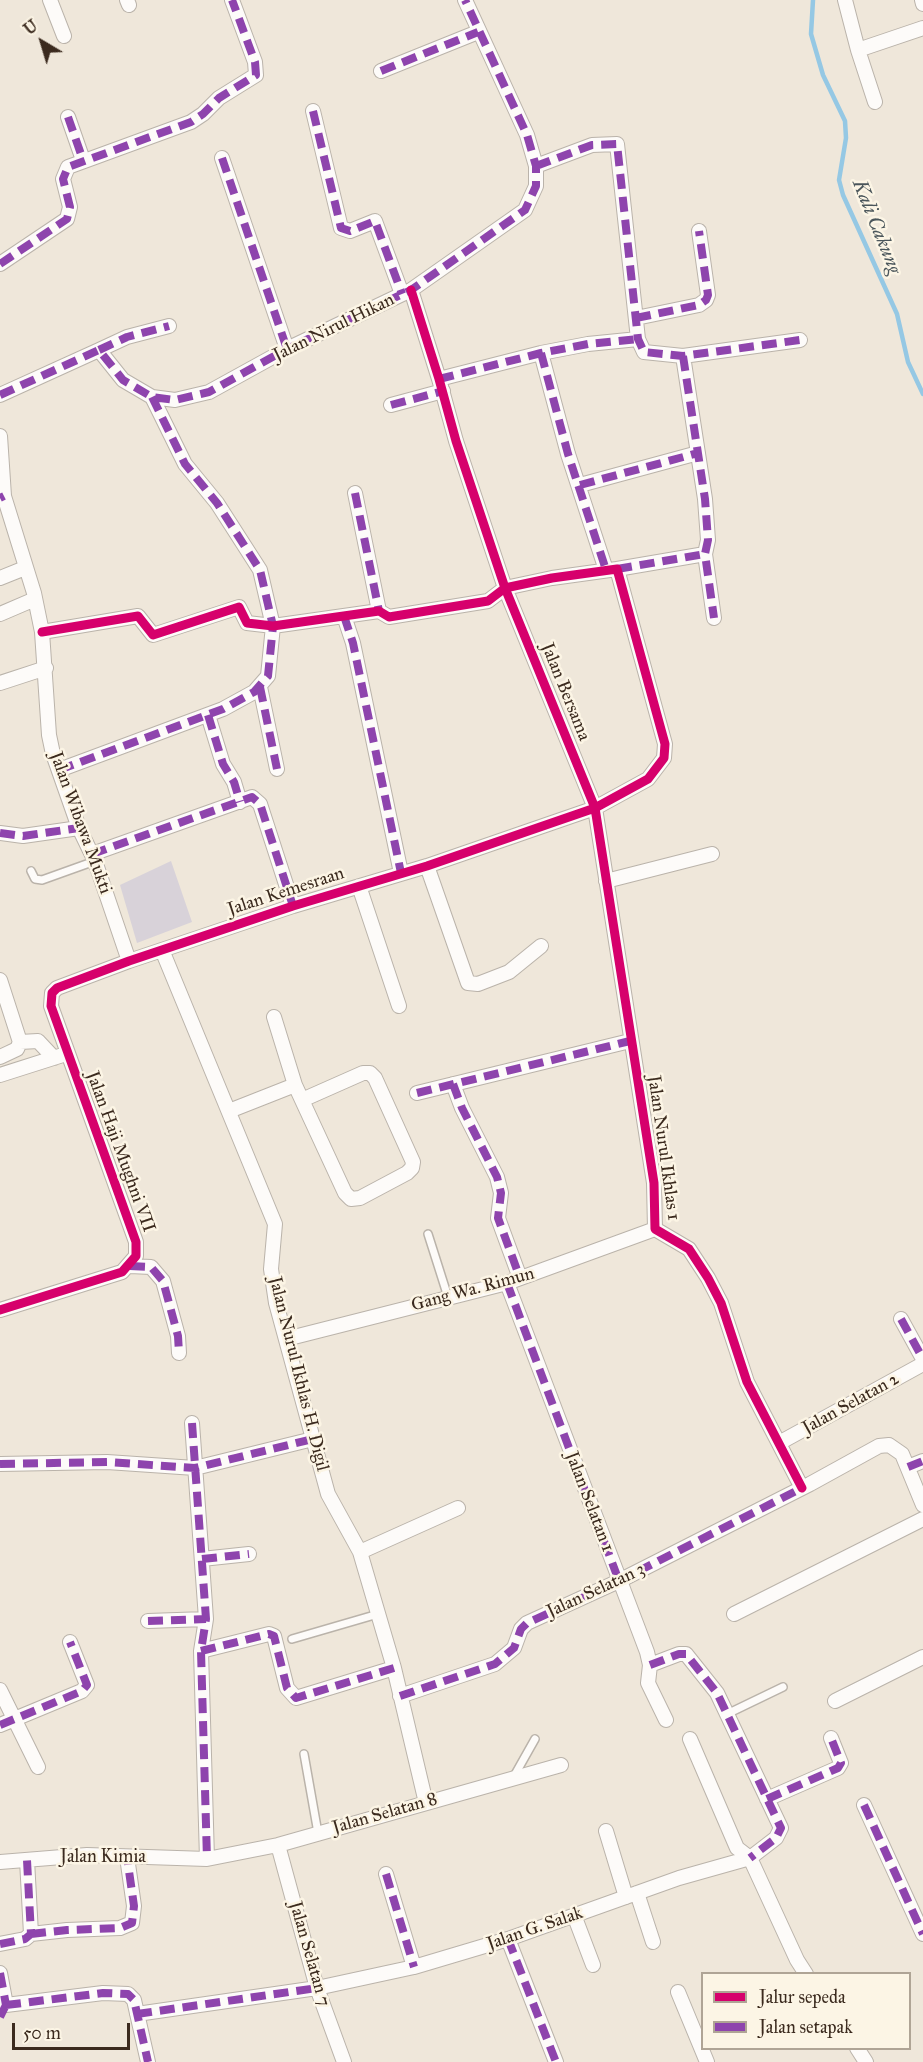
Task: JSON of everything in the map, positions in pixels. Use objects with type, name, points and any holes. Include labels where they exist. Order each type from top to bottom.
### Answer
[{"type":"street","points":[[50,0],[64,36]]},
{"type":"street","points":[[0,264],[67,219],[70,207],[63,172],[83,160],[191,122],[219,98],[256,75],[255,62],[232,0]]},
{"type":"street","name":"Jalan Nirul Hikan","points":[[99,350],[123,380],[152,397],[175,400],[209,392],[287,349],[406,292],[525,210],[536,186],[536,165],[527,135],[465,0]]},
{"type":"street","points":[[845,0],[875,102]]},
{"type":"street","points":[[858,50],[923,28]]},
{"type":"street","points":[[381,71],[478,32]]},
{"type":"street","name":"Jalan Bersama","points":[[313,111],[341,228],[350,231],[375,221],[406,292],[441,385],[456,441],[505,588],[595,808]]},
{"type":"street","points":[[68,117],[83,160]]},
{"type":"street","points":[[536,165],[581,148],[617,144],[638,339],[644,352],[683,356],[800,340]]},
{"type":"street","points":[[222,158],[287,349]]},
{"type":"street","points":[[636,318],[699,305],[706,300],[708,295],[699,231]]},
{"type":"street","points":[[0,395],[127,337],[169,326]]},
{"type":"street","points":[[391,405],[441,385],[541,353],[588,344],[638,339]]},
{"type":"street","name":"Jalan Kemesraan","points":[[60,1056],[51,1006],[52,993],[63,984],[293,906],[427,867],[595,808],[648,779],[664,759],[665,744],[654,695],[612,570],[568,454],[541,353]]},
{"type":"street","points":[[683,356],[705,499],[708,540],[705,554],[714,618]]},
{"type":"street","points":[[59,770],[147,735],[208,715],[242,700],[260,687],[268,675],[273,626],[260,570],[218,503],[185,464],[152,397]]},
{"type":"street","name":"Jalan Wibawa Mukti","points":[[0,436],[2,497],[35,599],[42,632],[49,735],[59,770],[93,857],[129,961]]},
{"type":"street","points":[[580,485],[698,453]]},
{"type":"street","points":[[355,493],[379,611]]},
{"type":"street","points":[[42,632],[138,616],[153,635],[239,607],[247,623],[273,626],[379,611],[389,617],[488,600],[505,588],[705,554]]},
{"type":"street","points":[[0,578],[25,568]]},
{"type":"street","points":[[0,614],[35,599]]},
{"type":"street","points":[[344,616],[353,643],[401,873]]},
{"type":"street","points":[[0,683],[46,668]]},
{"type":"street","points":[[260,687],[277,769]]},
{"type":"street","points":[[208,715],[224,764],[246,800]]},
{"type":"street","points":[[93,857],[246,800],[260,804],[293,906]]},
{"type":"street","name":"Jalan Nurul Ikhlas 1","points":[[595,808],[654,1183],[655,1229],[688,1250],[708,1278],[721,1303],[747,1382],[802,1488]]},
{"type":"street","points":[[0,833],[23,836],[80,828]]},
{"type":"street","points":[[606,881],[712,854]]},
{"type":"street","points":[[427,867],[468,983],[478,984],[503,975],[541,946]]},
{"type":"street","points":[[359,886],[399,1006]]},
{"type":"street","name":"Jalan Nurul Ikhlas H. Digil","points":[[162,950],[275,1224],[272,1281],[286,1339],[328,1494],[360,1552],[394,1668],[426,1803]]},
{"type":"street","points":[[0,980],[6,1018],[20,1042]]},
{"type":"street","points":[[274,1017],[295,1085],[345,1193],[351,1199],[360,1198],[407,1173],[412,1168],[414,1162],[375,1078],[370,1073],[363,1073],[302,1100]]},
{"type":"street","points":[[20,1042],[38,1041],[60,1056]]},
{"type":"street","points":[[417,1094],[630,1041]]},
{"type":"street","points":[[0,1057],[17,1049],[20,1042]]},
{"type":"street","points":[[0,1075],[60,1056]]},
{"type":"street","name":"Jalan Haji Mughni VII","points":[[60,1056],[136,1242],[136,1256],[130,1266]]},
{"type":"street","name":"Jalan Selatan 1","points":[[453,1084],[499,1183],[498,1218],[513,1281],[650,1665],[648,1683],[666,1720]]},
{"type":"street","points":[[229,1111],[295,1085]]},
{"type":"street","name":"Gang Wa. Rimun","points":[[286,1339],[513,1281],[655,1229]]},
{"type":"street","points":[[0,1310],[122,1272],[130,1266],[152,1267],[163,1281],[179,1353]]},
{"type":"street","points":[[901,1319],[923,1359]]},
{"type":"street","name":"Jalan Selatan 2","points":[[779,1443],[923,1364]]},
{"type":"street","points":[[192,1423],[206,1619],[201,1651],[207,1859]]},
{"type":"street","points":[[0,1464],[107,1462],[195,1468],[313,1440]]},
{"type":"street","name":"Jalan Selatan 3","points":[[400,1696],[495,1664],[514,1648],[521,1629],[527,1623],[619,1581],[879,1446],[896,1448],[902,1454],[908,1467]]},
{"type":"street","points":[[923,1461],[908,1467],[923,1505]]},
{"type":"street","points":[[360,1552],[458,1508]]},
{"type":"street","points":[[734,1614],[923,1519]]},
{"type":"street","points":[[202,1559],[249,1554]]},
{"type":"street","points":[[148,1621],[206,1619]]},
{"type":"street","points":[[201,1651],[269,1634],[274,1636],[287,1688],[296,1698],[394,1668]]},
{"type":"street","points":[[0,1725],[82,1691],[87,1685],[70,1642]]},
{"type":"street","points":[[650,1665],[679,1654],[686,1654],[717,1693],[780,1832],[750,1858]]},
{"type":"street","points":[[836,1701],[923,1657]]},
{"type":"street","points":[[0,1690],[38,1767]]},
{"type":"street","points":[[690,1738],[737,1848],[750,1858],[804,1972]]},
{"type":"street","points":[[767,1799],[838,1768],[841,1763],[831,1738]]},
{"type":"street","name":"Jalan Selatan 8","points":[[207,1859],[278,1845],[561,1765]]},
{"type":"street","points":[[864,1805],[923,1934]]},
{"type":"street","points":[[606,1831],[653,1942]]},
{"type":"street","name":"Jalan Selatan 7","points":[[278,1845],[317,1988],[344,2062]]},
{"type":"street","name":"Jalan Kimia","points":[[0,1862],[87,1855],[207,1859]]},
{"type":"street","points":[[0,1944],[25,1940],[31,1934],[128,1926],[134,1918],[127,1857]]},
{"type":"street","name":"Jalan G. Salak","points":[[136,2014],[317,1988],[414,1967],[508,1939],[679,1878],[750,1858]]},
{"type":"street","points":[[27,1860],[31,1934]]},
{"type":"street","points":[[386,1874],[414,1967]]},
{"type":"street","points":[[574,1915],[593,1965]]},
{"type":"street","points":[[508,1939],[556,2062]]},
{"type":"street","points":[[0,1973],[3,2011],[118,1992],[128,1994],[134,2000],[148,2062]]},
{"type":"street","points":[[678,1992],[701,2048]]},
{"type":"street","points":[[858,2050],[867,2062]]},
{"type":"lane","points":[[31,871],[35,879],[42,880],[93,857]]},
{"type":"lane","points":[[428,1234],[448,1297]]},
{"type":"lane","points":[[292,1639],[378,1614]]},
{"type":"lane","points":[[727,1714],[783,1687]]},
{"type":"lane","points":[[513,1778],[535,1739]]},
{"type":"lane","points":[[304,1754],[318,1833]]},
{"type":"shaded area","points":[[171,861],[192,922],[137,943],[120,885]]},
{"type":"waterway","name":"Kali Cakung","points":[[813,0],[811,34],[823,75],[845,121],[846,138],[839,180],[843,195],[897,314],[908,362],[923,394]]},
{"type":"marked path","points":[[0,264],[67,219],[70,207],[63,179],[68,167],[191,122],[219,98],[256,75],[255,62],[232,0]]},
{"type":"marked path","points":[[0,395],[99,350],[123,380],[152,397],[175,400],[209,392],[287,349],[411,290],[525,210],[536,186],[536,166],[527,135],[465,0]]},
{"type":"marked path","points":[[381,71],[478,32]]},
{"type":"marked path","points":[[313,111],[341,228],[350,231],[375,221],[402,294]]},
{"type":"marked path","points":[[68,117],[83,160]]},
{"type":"marked path","points":[[536,166],[592,145],[617,144],[638,339],[644,352],[683,356],[800,340]]},
{"type":"marked path","points":[[222,158],[287,349]]},
{"type":"marked path","points":[[636,318],[699,305],[706,300],[708,295],[699,231]]},
{"type":"marked path","points":[[99,350],[127,337],[169,326]]},
{"type":"marked path","points":[[439,379],[541,353],[588,344],[638,339]]},
{"type":"marked path","points":[[541,353],[568,454],[606,570]]},
{"type":"marked path","points":[[683,356],[705,499],[708,540],[705,554],[714,618]]},
{"type":"marked path","points":[[391,405],[443,391]]},
{"type":"marked path","points":[[59,770],[223,709],[254,692],[268,676],[273,626],[260,570],[217,503],[185,464],[152,397]]},
{"type":"marked path","points":[[580,485],[698,453]]},
{"type":"marked path","points":[[355,493],[379,611]]},
{"type":"marked path","points":[[0,498],[4,496]]},
{"type":"marked path","points":[[617,569],[705,554]]},
{"type":"marked path","points":[[344,616],[353,643],[401,873]]},
{"type":"marked path","points":[[260,687],[277,769]]},
{"type":"marked path","points":[[208,715],[223,764],[234,782],[240,802]]},
{"type":"marked path","points":[[92,854],[252,797],[260,804],[293,906]]},
{"type":"marked path","points":[[0,833],[23,836],[79,828]]},
{"type":"marked path","points":[[417,1093],[630,1041]]},
{"type":"marked path","points":[[453,1084],[462,1108],[497,1177],[501,1193],[498,1218],[520,1278]]},
{"type":"marked path","points":[[130,1266],[151,1267],[163,1281],[178,1336],[179,1353]]},
{"type":"marked path","points":[[507,1283],[619,1581]]},
{"type":"marked path","points":[[901,1319],[923,1359]]},
{"type":"marked path","points":[[192,1423],[206,1619],[201,1651],[207,1859]]},
{"type":"marked path","points":[[0,1464],[107,1462],[195,1468],[313,1439]]},
{"type":"marked path","points":[[908,1467],[923,1461]]},
{"type":"marked path","points":[[400,1696],[495,1664],[514,1648],[521,1629],[527,1623],[619,1581],[802,1488]]},
{"type":"marked path","points":[[202,1559],[249,1554]]},
{"type":"marked path","points":[[148,1621],[206,1619]]},
{"type":"marked path","points":[[201,1651],[269,1634],[274,1636],[287,1688],[296,1698],[394,1668]]},
{"type":"marked path","points":[[0,1725],[82,1691],[87,1685],[70,1642]]},
{"type":"marked path","points":[[650,1665],[679,1654],[686,1654],[717,1693],[781,1828],[776,1838],[750,1858]]},
{"type":"marked path","points":[[767,1799],[838,1768],[841,1763],[831,1738]]},
{"type":"marked path","points":[[864,1805],[923,1934]]},
{"type":"marked path","points":[[31,1934],[120,1928],[132,1923],[134,1906],[127,1857]]},
{"type":"marked path","points":[[0,1944],[25,1939],[31,1934],[27,1860]]},
{"type":"marked path","points":[[386,1874],[414,1967]]},
{"type":"marked path","points":[[508,1939],[556,2062]]},
{"type":"marked path","points":[[0,1973],[6,2005]]},
{"type":"marked path","points":[[137,2014],[317,1988]]},
{"type":"marked path","points":[[6,2005],[103,1993],[128,1994],[134,2000],[148,2062]]},
{"type":"marked path","points":[[0,2017],[6,2005]]},
{"type":"cycle path","points":[[411,290],[456,441],[505,588],[595,808],[654,1183],[655,1229],[689,1249],[708,1278],[721,1303],[747,1382],[802,1488]]},
{"type":"cycle path","points":[[0,1310],[122,1272],[136,1256],[136,1242],[51,1006],[52,993],[57,988],[129,961],[293,906],[427,866],[595,808],[648,779],[664,758],[665,744],[617,569],[552,578],[505,588],[488,601],[389,617],[379,611],[273,626],[247,623],[239,607],[153,635],[138,616],[42,632]]}]
